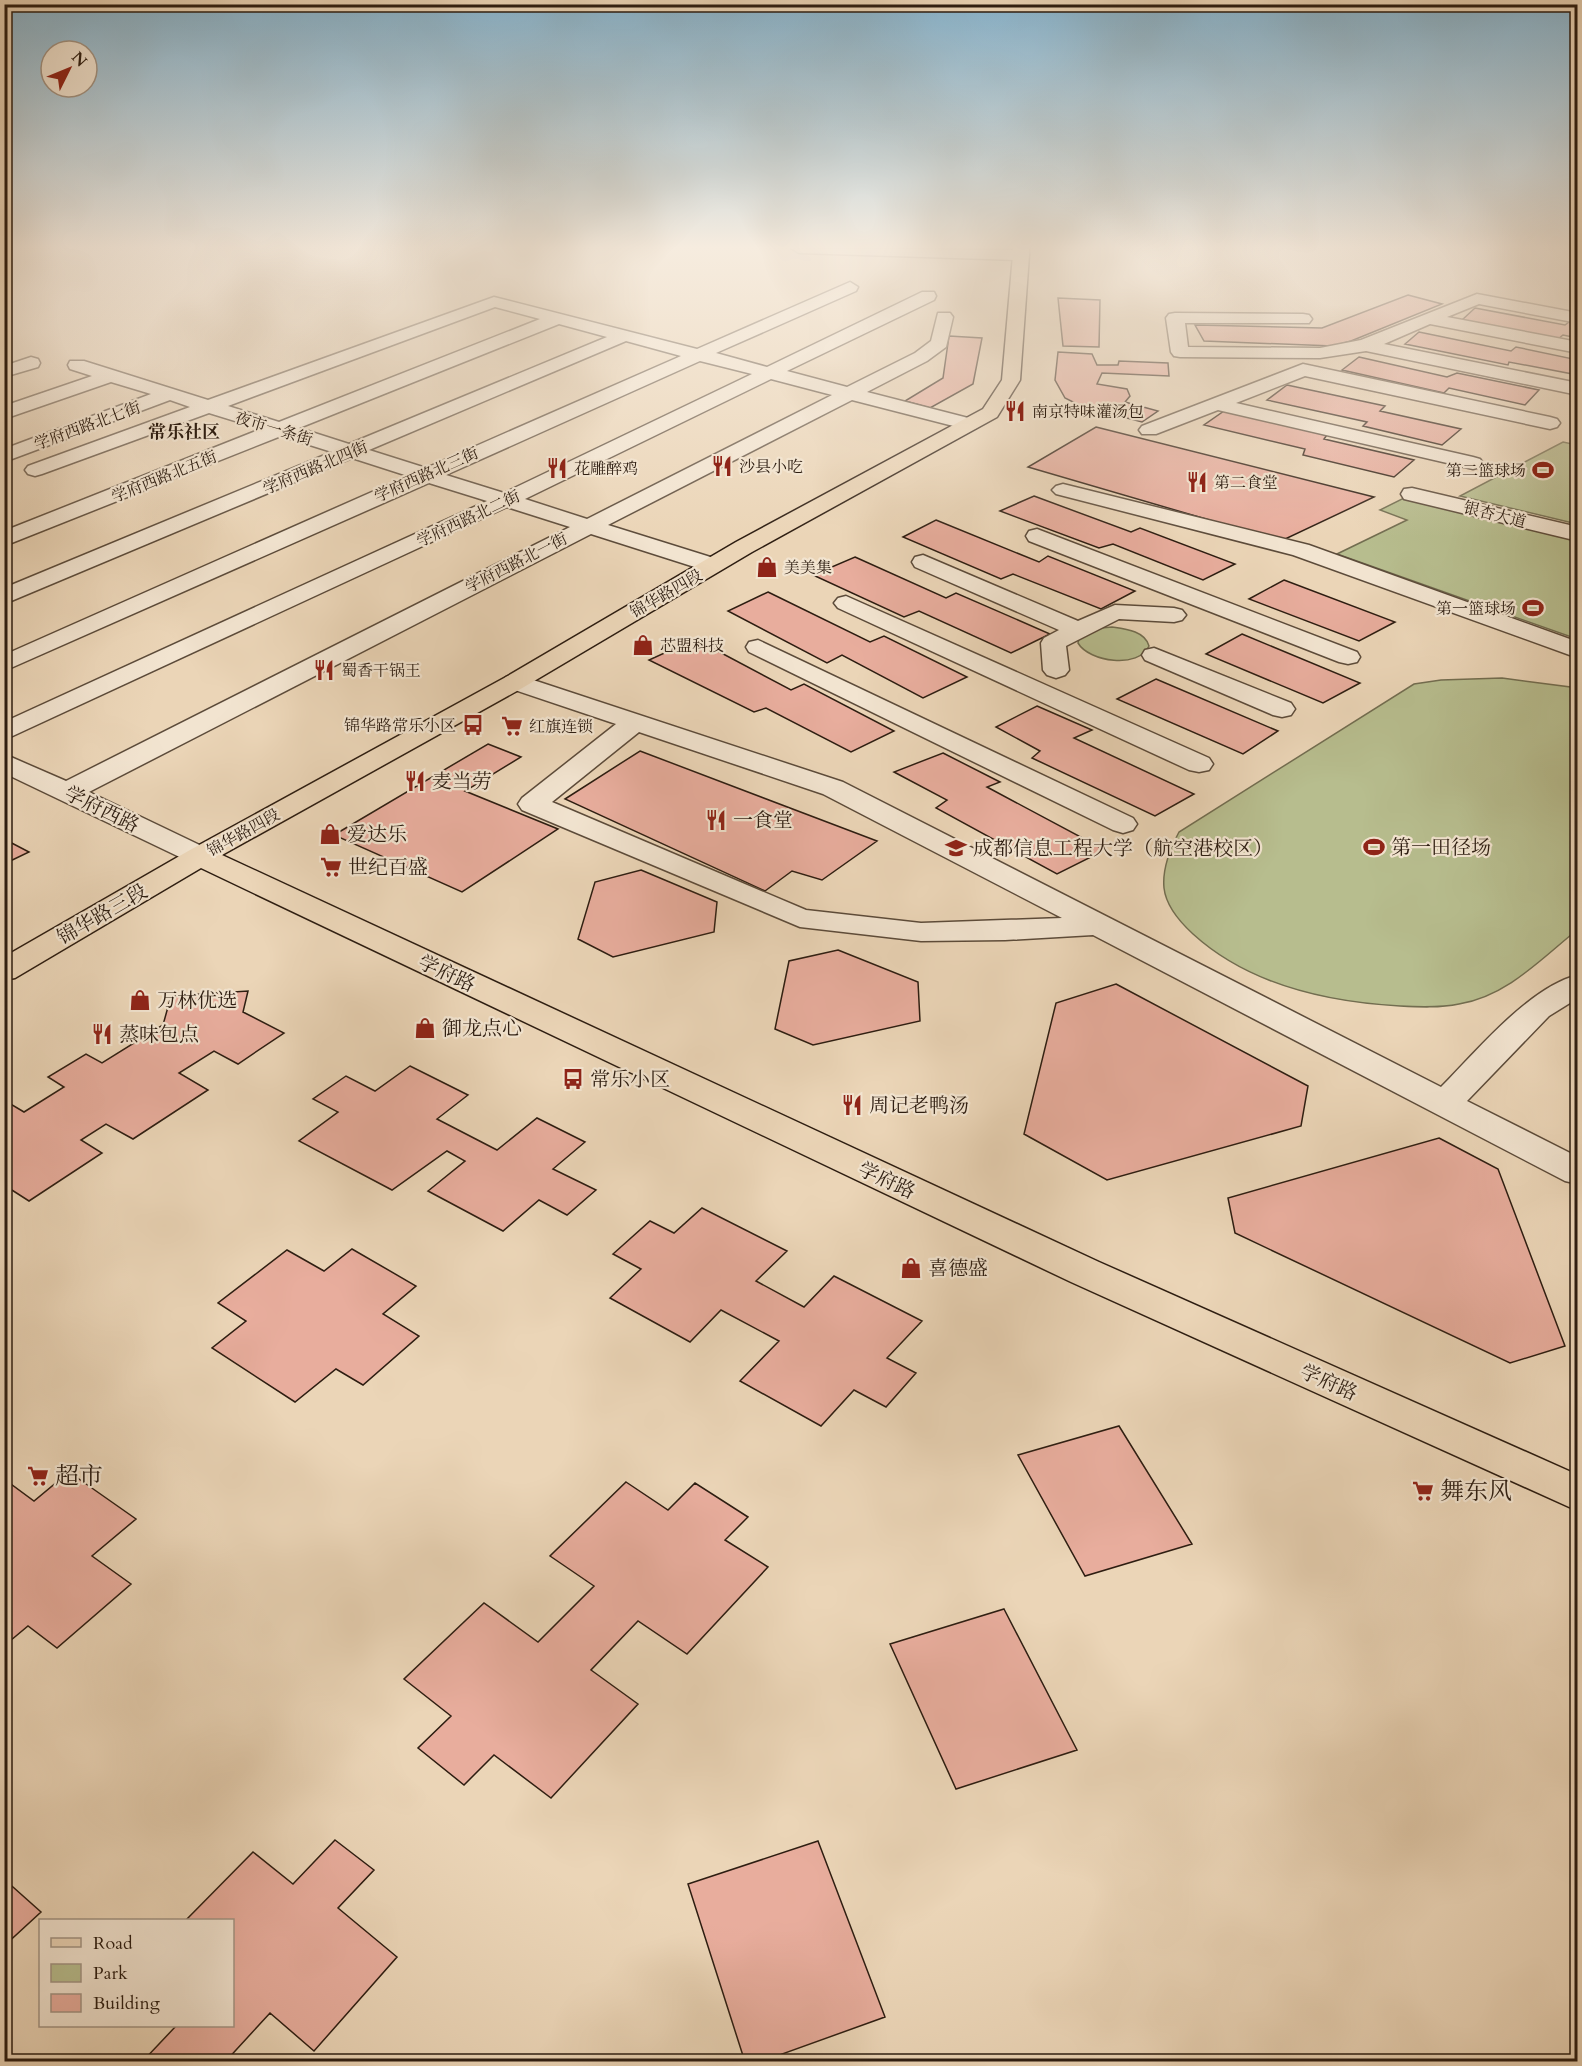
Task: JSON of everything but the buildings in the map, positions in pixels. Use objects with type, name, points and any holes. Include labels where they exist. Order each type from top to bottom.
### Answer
[{"type":"main road","name":"锦华路四段","points":[[200,856],[515,682],[712,566],[990,413],[1011,380],[1014,344]]},
{"type":"main road","name":"锦华路三段","points":[[4,971],[200,856]]},
{"type":"main road","name":"学府路","points":[[200,856],[1085,1272],[1578,1494]]},
{"type":"street","points":[[35,470],[379,344]]},
{"type":"street","name":"学府西路北五街","points":[[4,539],[493,344]]},
{"type":"street","name":"学府西路北四街","points":[[4,597],[604,344]]},
{"type":"street","points":[[656,344],[969,424]]},
{"type":"street","name":"学府西路北三街","points":[[4,664],[721,344]]},
{"type":"street","name":"学府西路北二街","points":[[4,732],[506,500],[827,344]]},
{"type":"street","name":"学府西路北一街","points":[[67,792],[921,357],[938,344]]},
{"type":"street","points":[[1179,344],[1180,351],[1320,353],[1364,345],[1578,389]]},
{"type":"street","points":[[1560,344],[1578,348]]},
{"type":"street","points":[[1149,430],[1364,345]]},
{"type":"street","points":[[4,372],[31,363]]},
{"type":"street","name":"夜市一条街","points":[[77,365],[712,566]]},
{"type":"street","points":[[1303,370],[1550,423]]},
{"type":"street","points":[[4,413],[110,376]]},
{"type":"street","name":"学府西路北七街","points":[[4,456],[169,394]]},
{"type":"street","points":[[1217,404],[1473,463]]},
{"type":"street","points":[[1064,490],[1301,550],[1578,651]]},
{"type":"street","name":"银杏大道","points":[[1412,494],[1578,534]]},
{"type":"street","points":[[1037,536],[1348,657]]},
{"type":"street","points":[[923,562],[1079,630]]},
{"type":"street","points":[[846,603],[1199,764]]},
{"type":"street","points":[[1056,670],[1053,643],[1115,612],[1174,615]]},
{"type":"street","points":[[758,647],[1123,824]]},
{"type":"street","points":[[1154,656],[1282,709]]},
{"type":"street","points":[[515,682],[834,788],[1578,1172]]},
{"type":"street","points":[[636,722],[532,804],[800,918],[921,932],[1005,932],[1099,925]]},
{"type":"street","name":"学府西路","points":[[4,762],[200,856]]},
{"type":"street","points":[[1445,1103],[1538,1010],[1578,984]]},
{"type":"green space","name":"第二篮球场","points":[[1563,442],[1577,445],[1577,524],[1460,496]]},
{"type":"green space","name":"第一篮球场","points":[[1412,494],[1577,534],[1577,639],[1337,554],[1407,520],[1380,510]]},
{"type":"green space","points":[[1112,627],[1139,634],[1144,637],[1149,646],[1144,653],[1135,658],[1114,660],[1092,655],[1078,643],[1079,638],[1101,628]]},
{"type":"green space","name":"第一田径场","points":[[1502,678],[1578,688],[1577,930],[1522,975],[1493,993],[1476,1000],[1452,1005],[1407,1006],[1344,1000],[1290,988],[1239,966],[1215,952],[1193,934],[1175,914],[1165,895],[1164,873],[1167,859],[1179,832],[1414,684],[1441,680]]},
{"type":"place","name":"南京特味灌汤包","points":[[1015,411]]},
{"type":"place","name":"沙县小吃","points":[[722,466]]},
{"type":"place","name":"花雕醉鸡","points":[[557,468]]},
{"type":"place","name":"第二篮球场","points":[[1543,470]]},
{"type":"place","name":"第二食堂","points":[[1197,482]]},
{"type":"place","name":"美美集","points":[[767,567]]},
{"type":"place","name":"第一篮球场","points":[[1533,608]]},
{"type":"place","name":"芯盟科技","points":[[643,645]]},
{"type":"place","name":"蜀香干锅王","points":[[324,670]]},
{"type":"place","name":"锦华路常乐小区","points":[[473,725]]},
{"type":"place","name":"红旗连锁","points":[[512,726]]},
{"type":"place","name":"麦当劳","points":[[415,781]]},
{"type":"place","name":"一食堂","points":[[716,820]]},
{"type":"place","name":"爱达乐","points":[[330,834]]},
{"type":"place","name":"第一田径场","points":[[1374,847]]},
{"type":"place","name":"成都信息工程大学（航空港校区）","points":[[956,848]]},
{"type":"place","name":"世纪百盛","points":[[331,867]]},
{"type":"place","name":"万林优选","points":[[140,1000]]},
{"type":"place","name":"御龙点心","points":[[425,1028]]},
{"type":"place","name":"蒸味包点","points":[[102,1034]]},
{"type":"place","name":"常乐小区","points":[[573,1079]]},
{"type":"place","name":"周记老鸭汤","points":[[852,1105]]},
{"type":"place","name":"喜德盛","points":[[911,1268]]},
{"type":"place","name":"超市","points":[[38,1476]]},
{"type":"place","name":"舞东风","points":[[1423,1491]]},
{"type":"district","name":"常乐社区","points":[[184,432]]}]
